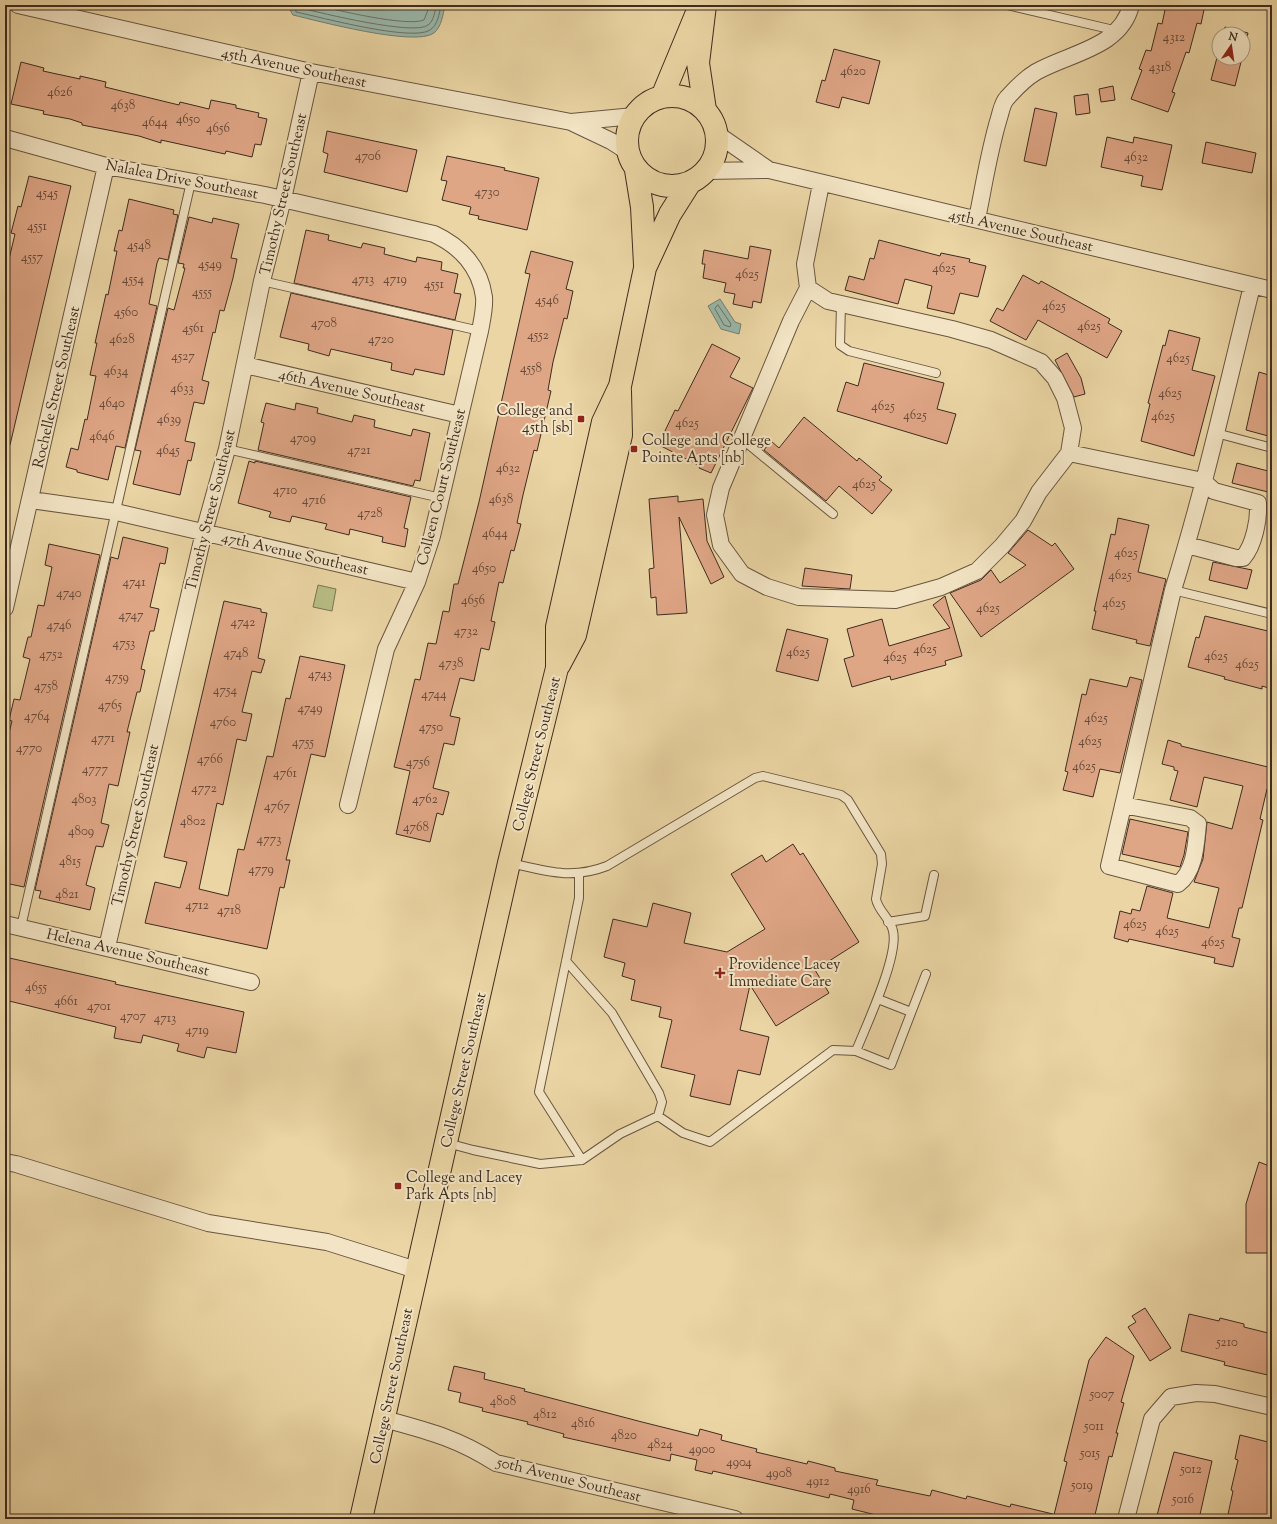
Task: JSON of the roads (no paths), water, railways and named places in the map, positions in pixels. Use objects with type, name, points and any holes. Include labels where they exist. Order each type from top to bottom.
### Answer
[{"type":"main road","points":[[662,97],[702,5]]},
{"type":"main road","points":[[705,5],[698,63],[705,110]]},
{"type":"main road","points":[[662,97],[685,98],[696,103],[705,110],[711,118],[717,134],[715,156],[698,178],[675,187],[663,186],[652,182],[632,161],[628,132],[634,116],[646,104],[662,97]]},
{"type":"main road","name":"College Street Southeast","points":[[632,161],[642,207],[645,268]]},
{"type":"main road","name":"College Street Southeast","points":[[361,1519],[509,863],[558,668],[557,627],[603,422],[620,386],[645,268],[670,214],[698,178]]},
{"type":"street","name":"45th Avenue Southeast","points":[[18,5],[311,72],[571,122],[611,141],[632,161]]},
{"type":"street","points":[[977,219],[992,141],[1005,100],[1036,72],[1073,57],[1118,31],[1129,17],[1131,5]]},
{"type":"street","name":"Timothy Street Southeast","points":[[107,947],[204,532],[226,449],[262,281],[283,199],[311,72]]},
{"type":"street","name":"45th Avenue Southeast","points":[[571,122],[634,116]]},
{"type":"street","name":"45th Avenue Southeast","points":[[717,134],[769,170],[821,184],[977,219],[1272,290]]},
{"type":"street","name":"Nalalea Drive Southeast","points":[[5,138],[106,166],[283,199],[434,234],[449,241],[459,249],[468,260]]},
{"type":"street","name":"Rochelle Street Southeast","points":[[5,608],[106,166]]},
{"type":"street","name":"45th Avenue Southeast","points":[[698,178],[769,170]]},
{"type":"street","points":[[808,288],[828,301],[978,337],[1041,362],[1055,378],[1064,398],[1073,428],[1069,453],[1039,492],[1023,521],[1002,546],[977,571],[941,587],[895,600],[799,597],[767,587],[742,574],[721,546],[715,515],[721,488],[743,440],[791,321],[808,288],[805,264],[821,184]]},
{"type":"street","name":"Colleen Court Southeast","points":[[348,805],[386,648],[417,582],[432,536],[480,331],[484,298],[477,273],[468,260]]},
{"type":"street","points":[[1123,805],[1190,818],[1198,824],[1191,868],[1184,880],[1178,884],[1117,870],[1109,866],[1123,805],[1173,590],[1187,545],[1252,286]]},
{"type":"street","name":"46th Avenue Southeast","points":[[245,365],[460,415]]},
{"type":"street","points":[[1069,453],[1203,481],[1214,491],[1258,503],[1259,513],[1249,551],[1244,558],[1236,558],[1187,545]]},
{"type":"street","name":"47th Avenue Southeast","points":[[30,500],[116,512],[417,582]]},
{"type":"street","name":"Helena Avenue Southeast","points":[[5,924],[251,982]]},
{"type":"street","points":[[5,1162],[16,1164],[208,1224],[327,1242],[416,1270]]},
{"type":"street","points":[[1126,1519],[1152,1419],[1171,1397],[1196,1393],[1215,1394],[1272,1407]]},
{"type":"street","name":"50th Avenue Southeast","points":[[384,1419],[439,1433],[473,1448],[496,1463],[735,1519]]},
{"type":"lane","points":[[1008,5],[1118,31]]},
{"type":"lane","points":[[21,927],[190,182]]},
{"type":"lane","points":[[262,281],[480,331]]},
{"type":"lane","points":[[841,304],[840,345],[849,351],[936,373]]},
{"type":"lane","points":[[1216,433],[1272,448]]},
{"type":"lane","points":[[743,440],[833,514]]},
{"type":"lane","points":[[226,449],[441,498]]},
{"type":"lane","points":[[1173,590],[1272,614]]},
{"type":"lane","points":[[509,863],[550,872],[579,874],[591,872],[607,866],[755,778],[768,777],[841,795],[848,800],[881,854],[882,864],[876,899],[877,905],[893,931],[893,953],[878,999],[856,1051]]},
{"type":"lane","points":[[579,874],[579,898],[539,1092],[582,1160]]},
{"type":"lane","points":[[888,922],[925,916],[934,875]]},
{"type":"lane","points":[[447,1143],[540,1164],[582,1160],[620,1134],[658,1116],[662,1102],[655,1087],[612,1013],[566,961]]},
{"type":"lane","points":[[658,1116],[683,1133],[710,1142],[832,1050],[856,1051],[891,1065],[926,974]]},
{"type":"lane","points":[[878,999],[911,1012]]},
{"type":"water","points":[[291,5],[445,5],[443,16],[437,30],[434,33],[424,36],[407,37],[366,32],[293,15],[290,10]]},
{"type":"water","points":[[720,299],[735,322],[741,324],[739,334],[721,329],[708,306]]},
{"type":"place","name":"College and 45th [sb]","points":[[581,419]]},
{"type":"place","name":"College and College Pointe Apts [nb]","points":[[634,449]]},
{"type":"place","name":"Providence Lacey Immediate Care","points":[[720,973]]},
{"type":"place","name":"College and Lacey Park Apts [nb]","points":[[398,1186]]}]
